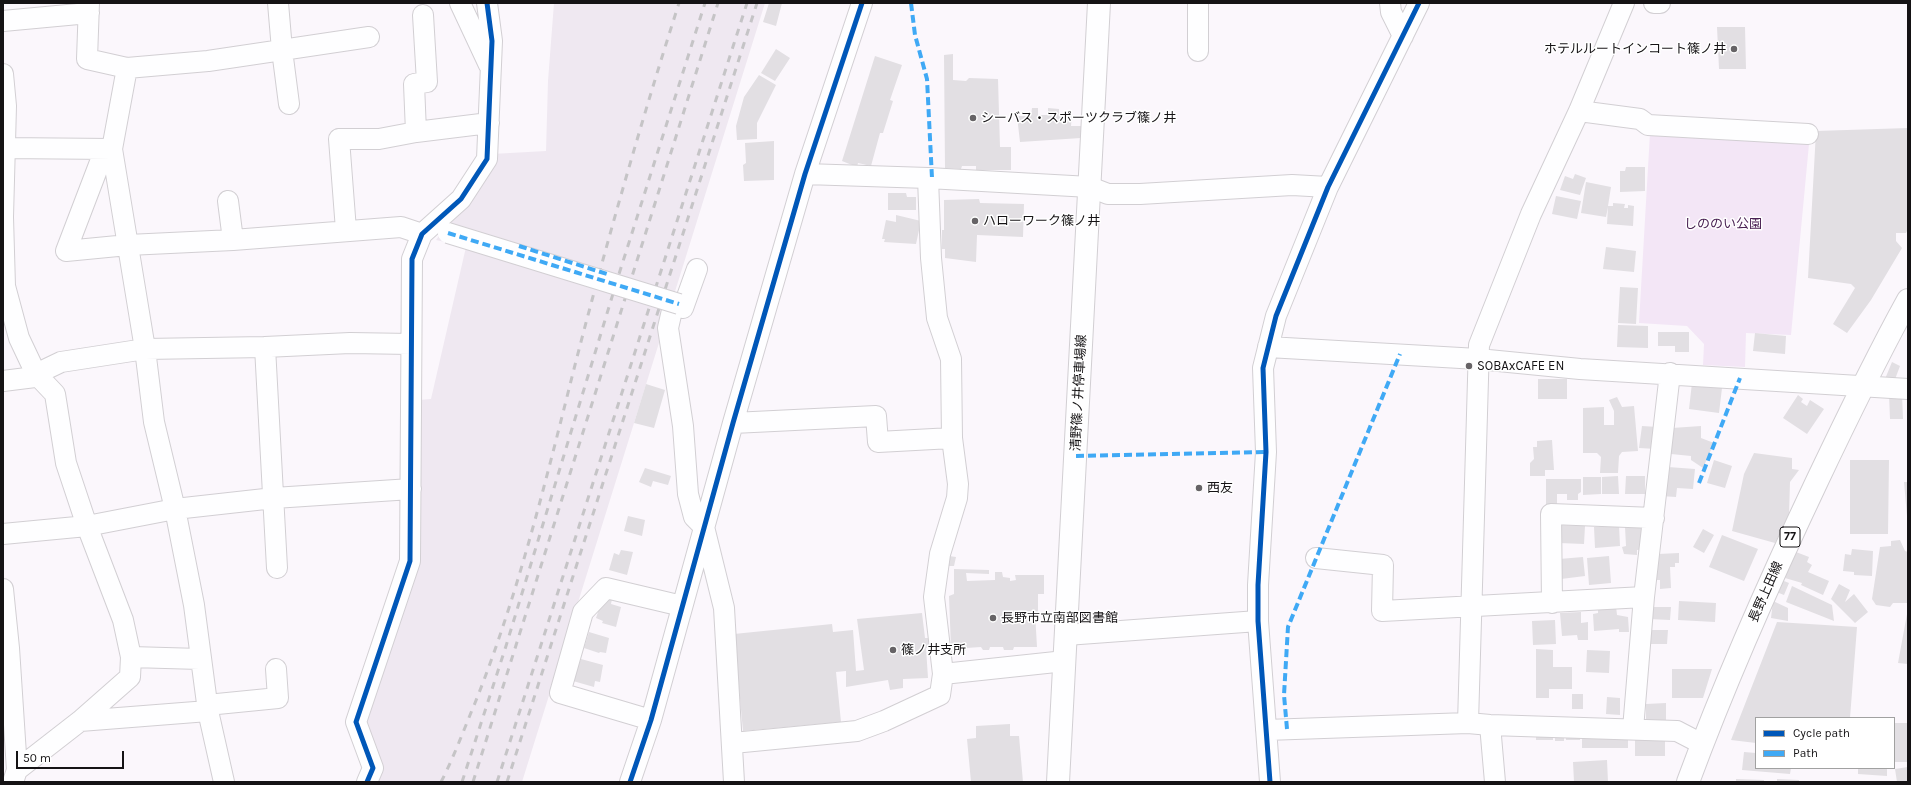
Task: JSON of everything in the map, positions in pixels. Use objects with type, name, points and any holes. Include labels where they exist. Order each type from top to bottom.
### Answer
[{"type":"main road","name":"清野篠ノ井停車場線","points":[[1058,782],[1066,661],[1066,635],[1099,3]]},
{"type":"main road","name":"長野上田線","points":[[1688,782],[1702,744],[1780,559],[1864,386],[1908,300]]},
{"type":"street","points":[[278,3],[289,104]]},
{"type":"street","points":[[460,3],[490,67]]},
{"type":"street","points":[[367,782],[373,768],[356,722],[410,561],[412,259],[422,234],[461,199],[487,159],[492,41],[487,3]]},
{"type":"street","points":[[630,782],[651,720],[733,423],[805,174],[862,3]]},
{"type":"street","points":[[1198,3],[1198,51]]},
{"type":"street","points":[[1390,3],[1391,12],[1403,36]]},
{"type":"street","points":[[1270,782],[1258,621],[1258,585],[1266,452],[1263,368],[1276,316],[1328,187],[1418,3]]},
{"type":"street","points":[[1468,723],[1479,344],[1531,214],[1579,111],[1624,3]]},
{"type":"street","points":[[1654,3],[1660,3]]},
{"type":"street","points":[[3,21],[89,8],[87,59],[127,68],[208,61],[369,37]]},
{"type":"street","points":[[416,132],[414,84],[427,82],[423,15]]},
{"type":"street","points":[[127,68],[109,149],[66,251],[128,245],[232,240],[346,230],[401,228],[422,234]]},
{"type":"street","points":[[3,74],[6,106],[3,148],[5,286],[19,338],[36,374],[55,394],[66,463],[87,526],[123,620],[131,657],[130,677],[15,776]]},
{"type":"street","points":[[1579,111],[1640,119],[1648,125],[1808,134]]},
{"type":"street","points":[[346,230],[340,139],[379,139],[416,132],[489,123]]},
{"type":"street","points":[[3,148],[109,149]]},
{"type":"street","points":[[109,149],[128,245],[145,349],[154,422],[175,509],[194,605],[200,659],[208,708],[224,782]]},
{"type":"street","points":[[805,174],[928,178],[1090,187],[1108,194],[1140,194],[1292,185],[1328,187]]},
{"type":"street","points":[[732,743],[857,731],[940,695],[943,674],[934,597],[940,554],[957,498],[958,484],[952,438],[951,359],[937,318],[931,258],[928,178]]},
{"type":"street","points":[[228,201],[232,240]]},
{"type":"street","points":[[448,233],[679,304]]},
{"type":"street","points":[[519,246],[610,275]]},
{"type":"street","points":[[697,269],[682,308],[673,306],[668,328],[683,426],[688,494],[694,516],[704,527],[724,608],[734,782]]},
{"type":"street","points":[[3,381],[35,377],[36,374],[61,362],[145,349],[265,347],[350,343],[411,344]]},
{"type":"street","points":[[265,347],[277,568]]},
{"type":"street","points":[[1268,347],[1478,359],[1580,368],[1908,389]]},
{"type":"street","points":[[1633,729],[1644,597],[1670,373]]},
{"type":"street","points":[[733,423],[876,416],[878,442],[952,438]]},
{"type":"street","points":[[3,534],[87,526],[175,509],[274,498],[411,489]]},
{"type":"street","points":[[1552,603],[1550,514],[1654,518]]},
{"type":"street","points":[[1316,558],[1384,565],[1382,611],[1644,597]]},
{"type":"street","points":[[651,720],[560,693],[583,612],[606,588],[682,606]]},
{"type":"street","points":[[3,589],[9,648],[15,776]]},
{"type":"street","points":[[1066,635],[1258,621]]},
{"type":"street","points":[[131,657],[200,659]]},
{"type":"street","points":[[943,674],[1066,661]]},
{"type":"street","points":[[80,721],[208,708],[278,698],[276,669]]},
{"type":"street","points":[[1266,730],[1468,723],[1677,731],[1702,744]]},
{"type":"street","points":[[1490,725],[1495,782]]},
{"type":"shaded area","points":[[554,3],[765,3],[522,782],[374,782],[362,721],[395,624],[419,400],[431,399],[466,247],[436,240],[461,207],[492,154],[546,151],[548,81]]},
{"type":"green space","name":"しののい公園","points":[[1650,133],[1809,144],[1791,335],[1746,333],[1745,367],[1703,365],[1704,344],[1687,326],[1639,323]]},
{"type":"building","points":[[769,3],[782,3],[776,26],[763,22]]},
{"type":"building","points":[[1717,27],[1745,27],[1746,69],[1719,69]]},
{"type":"building","points":[[776,49],[790,58],[775,81],[761,73]]},
{"type":"building","points":[[953,54],[953,80],[966,81],[969,78],[998,79],[1000,147],[1011,147],[1011,170],[976,170],[976,166],[962,166],[961,169],[945,168],[944,55]]},
{"type":"building","points":[[875,56],[902,65],[890,100],[893,101],[883,133],[880,133],[871,166],[858,163],[857,167],[842,161]]},
{"type":"building","points":[[759,75],[776,85],[757,123],[757,139],[737,140],[736,126],[744,97]]},
{"type":"building","points":[[1032,108],[1038,108],[1038,115],[1048,115],[1048,108],[1059,109],[1059,113],[1072,112],[1071,126],[1081,126],[1081,138],[1020,142],[1017,116],[1031,116]]},
{"type":"building","points":[[1908,128],[1908,229],[1906,233],[1896,233],[1896,241],[1902,248],[1871,300],[1847,333],[1833,324],[1855,288],[1851,284],[1808,278],[1816,131]]},
{"type":"building","points":[[774,141],[774,180],[744,181],[743,165],[746,163],[745,143]]},
{"type":"building","points":[[1626,167],[1645,167],[1645,191],[1620,192],[1620,171],[1625,171]]},
{"type":"building","points":[[1575,174],[1586,178],[1580,195],[1560,190],[1565,176],[1573,179]]},
{"type":"building","points":[[1586,182],[1611,187],[1608,206],[1613,206],[1613,203],[1625,204],[1624,208],[1628,208],[1628,205],[1634,206],[1633,226],[1607,224],[1608,207],[1606,217],[1581,213]]},
{"type":"building","points":[[888,193],[906,193],[907,197],[916,197],[916,210],[888,210]]},
{"type":"building","points":[[1556,196],[1581,201],[1577,219],[1552,214]]},
{"type":"building","points":[[979,199],[980,203],[1024,204],[1023,237],[977,235],[976,262],[945,258],[945,249],[942,249],[942,230],[944,230],[944,200]]},
{"type":"building","points":[[896,215],[921,221],[916,244],[884,242],[885,239],[882,239],[886,220],[896,222]]},
{"type":"building","points":[[1606,247],[1636,251],[1634,272],[1603,269]]},
{"type":"building","points":[[1620,287],[1638,288],[1636,324],[1618,323]]},
{"type":"building","points":[[1618,325],[1648,326],[1648,348],[1617,347]]},
{"type":"building","points":[[1658,332],[1689,332],[1689,352],[1675,352],[1675,346],[1658,346]]},
{"type":"building","points":[[1755,333],[1786,336],[1785,354],[1753,351]]},
{"type":"building","points":[[1892,362],[1900,366],[1894,382],[1885,379]]},
{"type":"building","points":[[1538,379],[1567,379],[1567,399],[1538,399]]},
{"type":"building","points":[[1692,383],[1722,388],[1719,413],[1689,409]]},
{"type":"building","points":[[646,384],[665,390],[654,428],[634,423]]},
{"type":"building","points":[[1889,394],[1902,394],[1903,419],[1890,419]]},
{"type":"building","points":[[1798,395],[1803,399],[1801,402],[1807,406],[1810,400],[1824,409],[1807,434],[1783,418]]},
{"type":"building","points":[[1617,397],[1622,407],[1634,406],[1638,451],[1622,452],[1619,456],[1618,473],[1600,473],[1601,457],[1597,453],[1583,453],[1583,408],[1604,407],[1604,425],[1614,425],[1614,411],[1609,400]]},
{"type":"building","points":[[1642,426],[1658,427],[1656,449],[1639,448]]},
{"type":"building","points":[[1701,426],[1701,438],[1714,443],[1703,468],[1691,460],[1691,456],[1671,454],[1672,428]]},
{"type":"building","points":[[1552,440],[1554,470],[1545,470],[1545,476],[1530,476],[1530,463],[1534,459],[1533,447],[1537,447],[1537,441]]},
{"type":"building","points":[[1754,453],[1792,458],[1792,469],[1799,470],[1790,482],[1789,515],[1775,543],[1732,531],[1744,474]]},
{"type":"building","points":[[1714,460],[1732,466],[1725,488],[1707,483]]},
{"type":"building","points":[[1850,460],[1889,460],[1888,534],[1850,534]]},
{"type":"building","points":[[1668,467],[1695,469],[1693,489],[1677,488],[1676,497],[1660,496]]},
{"type":"building","points":[[645,468],[671,476],[668,485],[653,481],[651,487],[639,482]]},
{"type":"building","points":[[1618,476],[1619,494],[1602,494],[1602,477]]},
{"type":"building","points":[[1626,476],[1645,476],[1645,494],[1625,494]]},
{"type":"building","points":[[1583,477],[1601,477],[1601,494],[1583,495]]},
{"type":"building","points":[[1546,479],[1581,479],[1581,492],[1578,494],[1578,500],[1567,500],[1567,494],[1557,494],[1557,508],[1546,508]]},
{"type":"building","points":[[1904,482],[1908,482],[1908,516],[1907,516]]},
{"type":"building","points":[[628,516],[645,520],[642,536],[624,531]]},
{"type":"building","points":[[1559,525],[1585,526],[1584,544],[1559,543]]},
{"type":"building","points":[[1619,525],[1620,546],[1595,548],[1594,527]]},
{"type":"building","points":[[1647,525],[1648,549],[1637,550],[1637,555],[1624,554],[1622,547],[1626,546],[1625,527]]},
{"type":"building","points":[[1703,529],[1714,535],[1704,553],[1693,547]]},
{"type":"building","points":[[1722,535],[1758,549],[1744,581],[1709,567]]},
{"type":"building","points":[[1900,540],[1905,551],[1908,552],[1908,603],[1893,603],[1890,607],[1876,605],[1872,599],[1880,547],[1891,546],[1891,541]]},
{"type":"building","points":[[1852,549],[1873,551],[1872,576],[1854,575],[1854,572],[1843,571],[1845,554],[1851,555]]},
{"type":"building","points":[[621,550],[633,552],[627,575],[609,570],[614,553],[619,555]]},
{"type":"building","points":[[1796,552],[1809,557],[1807,562],[1812,565],[1808,572],[1829,581],[1823,595],[1801,585],[1802,583],[1785,578]]},
{"type":"building","points":[[1679,553],[1679,563],[1675,563],[1675,567],[1670,567],[1671,588],[1660,589],[1660,580],[1655,580],[1658,554]]},
{"type":"building","points":[[949,556],[956,557],[954,566],[948,566]]},
{"type":"building","points":[[1609,556],[1611,583],[1589,585],[1587,558]]},
{"type":"building","points":[[1583,557],[1585,576],[1561,579],[1559,559]]},
{"type":"building","points":[[954,569],[989,570],[989,574],[966,573],[967,581],[995,580],[995,572],[1002,572],[1003,577],[1010,578],[1010,581],[1016,580],[1015,575],[1044,575],[1044,594],[1038,594],[1038,612],[1035,612],[1037,647],[1014,647],[1013,650],[1004,650],[1003,647],[990,647],[989,650],[983,650],[981,647],[966,648],[966,651],[954,652],[955,647],[951,648],[949,596],[954,594]]},
{"type":"building","points":[[1779,579],[1789,583],[1784,595],[1774,591]]},
{"type":"building","points":[[1839,584],[1850,590],[1845,602],[1854,594],[1868,612],[1855,623],[1831,599]]},
{"type":"building","points":[[1792,586],[1832,605],[1834,621],[1786,602]]},
{"type":"building","points":[[603,597],[612,599],[611,604],[621,607],[616,627],[602,623],[603,621],[596,618]]},
{"type":"building","points":[[1679,601],[1716,603],[1715,622],[1678,620]]},
{"type":"building","points":[[1773,601],[1788,608],[1788,621],[1771,618]]},
{"type":"building","points":[[1616,606],[1617,615],[1628,617],[1629,632],[1619,632],[1619,629],[1594,631],[1593,614],[1598,613],[1598,608]]},
{"type":"building","points":[[1649,607],[1671,607],[1670,620],[1649,619]]},
{"type":"building","points":[[1581,612],[1581,623],[1588,622],[1588,640],[1578,640],[1577,635],[1562,636],[1560,613]]},
{"type":"building","points":[[922,613],[925,638],[930,638],[931,647],[926,648],[928,678],[903,679],[903,688],[890,690],[888,680],[846,687],[846,671],[836,672],[841,722],[743,731],[734,634],[832,624],[833,632],[853,630],[856,671],[864,670],[857,619]]},
{"type":"building","points":[[1908,614],[1908,664],[1898,663]]},
{"type":"building","points":[[1555,620],[1556,644],[1533,645],[1532,621]]},
{"type":"building","points":[[1777,622],[1857,627],[1850,717],[1755,717],[1755,743],[1731,740]]},
{"type":"building","points":[[1646,630],[1668,630],[1667,644],[1646,644]]},
{"type":"building","points":[[589,632],[609,638],[606,653],[599,653],[584,648]]},
{"type":"building","points":[[1536,649],[1553,650],[1553,667],[1572,667],[1572,689],[1549,689],[1549,698],[1536,698]]},
{"type":"building","points":[[1587,650],[1610,651],[1609,673],[1586,672]]},
{"type":"building","points":[[581,659],[603,665],[600,682],[595,681],[594,687],[573,681]]},
{"type":"building","points":[[1672,669],[1712,669],[1703,698],[1672,698]]},
{"type":"building","points":[[1572,694],[1583,694],[1583,709],[1572,709]]},
{"type":"building","points":[[1607,697],[1620,698],[1620,715],[1606,714]]},
{"type":"building","points":[[1666,703],[1666,725],[1646,726],[1646,704]]},
{"type":"building","points":[[1895,723],[1908,723],[1908,762],[1895,762]]},
{"type":"building","points":[[1010,724],[1010,736],[1019,736],[1023,782],[971,782],[967,739],[976,738],[976,726]]},
{"type":"building","points":[[1536,732],[1553,732],[1553,740],[1536,740]]},
{"type":"building","points":[[1555,733],[1564,733],[1564,741],[1555,741]]},
{"type":"building","points":[[1566,733],[1580,733],[1580,740],[1566,740]]},
{"type":"building","points":[[1628,733],[1628,748],[1582,748],[1582,734]]},
{"type":"building","points":[[1635,738],[1665,738],[1665,756],[1635,756]]},
{"type":"building","points":[[1744,752],[1755,753],[1755,769],[1791,769],[1790,774],[1742,770]]},
{"type":"building","points":[[1607,760],[1608,782],[1574,782],[1573,762]]},
{"type":"building","points":[[1908,767],[1908,782],[1897,782],[1895,769]]},
{"type":"building","points":[[1858,769],[1887,769],[1887,776],[1858,774]]},
{"type":"building","points":[[1736,779],[1764,780],[1764,782],[1736,782]]},
{"type":"building","points":[[1777,779],[1799,780],[1799,782],[1777,782]]},
{"type":"railway","points":[[441,782],[459,743],[491,661],[519,577],[612,226],[651,92],[679,3]]},
{"type":"railway","points":[[462,782],[506,646],[619,274],[705,3]]},
{"type":"railway","points":[[473,782],[718,3]]},
{"type":"railway","points":[[497,782],[747,3]]},
{"type":"railway","points":[[507,782],[757,3]]},
{"type":"marked path","points":[[911,3],[915,35],[927,79],[932,178]]},
{"type":"marked path","points":[[448,233],[679,304]]},
{"type":"marked path","points":[[519,246],[610,275]]},
{"type":"marked path","points":[[1287,729],[1284,695],[1288,627],[1400,354]]},
{"type":"marked path","points":[[1699,483],[1740,378]]},
{"type":"marked path","points":[[1076,456],[1266,452]]},
{"type":"cycle path","points":[[367,782],[373,768],[356,722],[410,561],[412,259],[422,234],[461,199],[487,159],[492,41],[487,3]]},
{"type":"cycle path","points":[[630,782],[651,720],[733,423],[805,174],[862,3]]},
{"type":"cycle path","points":[[1270,782],[1258,621],[1258,585],[1266,452],[1263,368],[1276,316],[1328,187],[1419,3]]},
{"type":"place","name":"ホテルルートインコート篠ノ井","points":[[1734,49]]},
{"type":"place","name":"シーバス・スポーツクラブ篠ノ井","points":[[973,118]]},
{"type":"place","name":"ハローワーク篠ノ井","points":[[975,221]]},
{"type":"place","name":"SOBAxCAFE EN","points":[[1469,366]]},
{"type":"place","name":"西友","points":[[1199,488]]},
{"type":"place","name":"長野市立南部図書館","points":[[993,618]]},
{"type":"place","name":"篠ノ井支所","points":[[893,650]]}]
